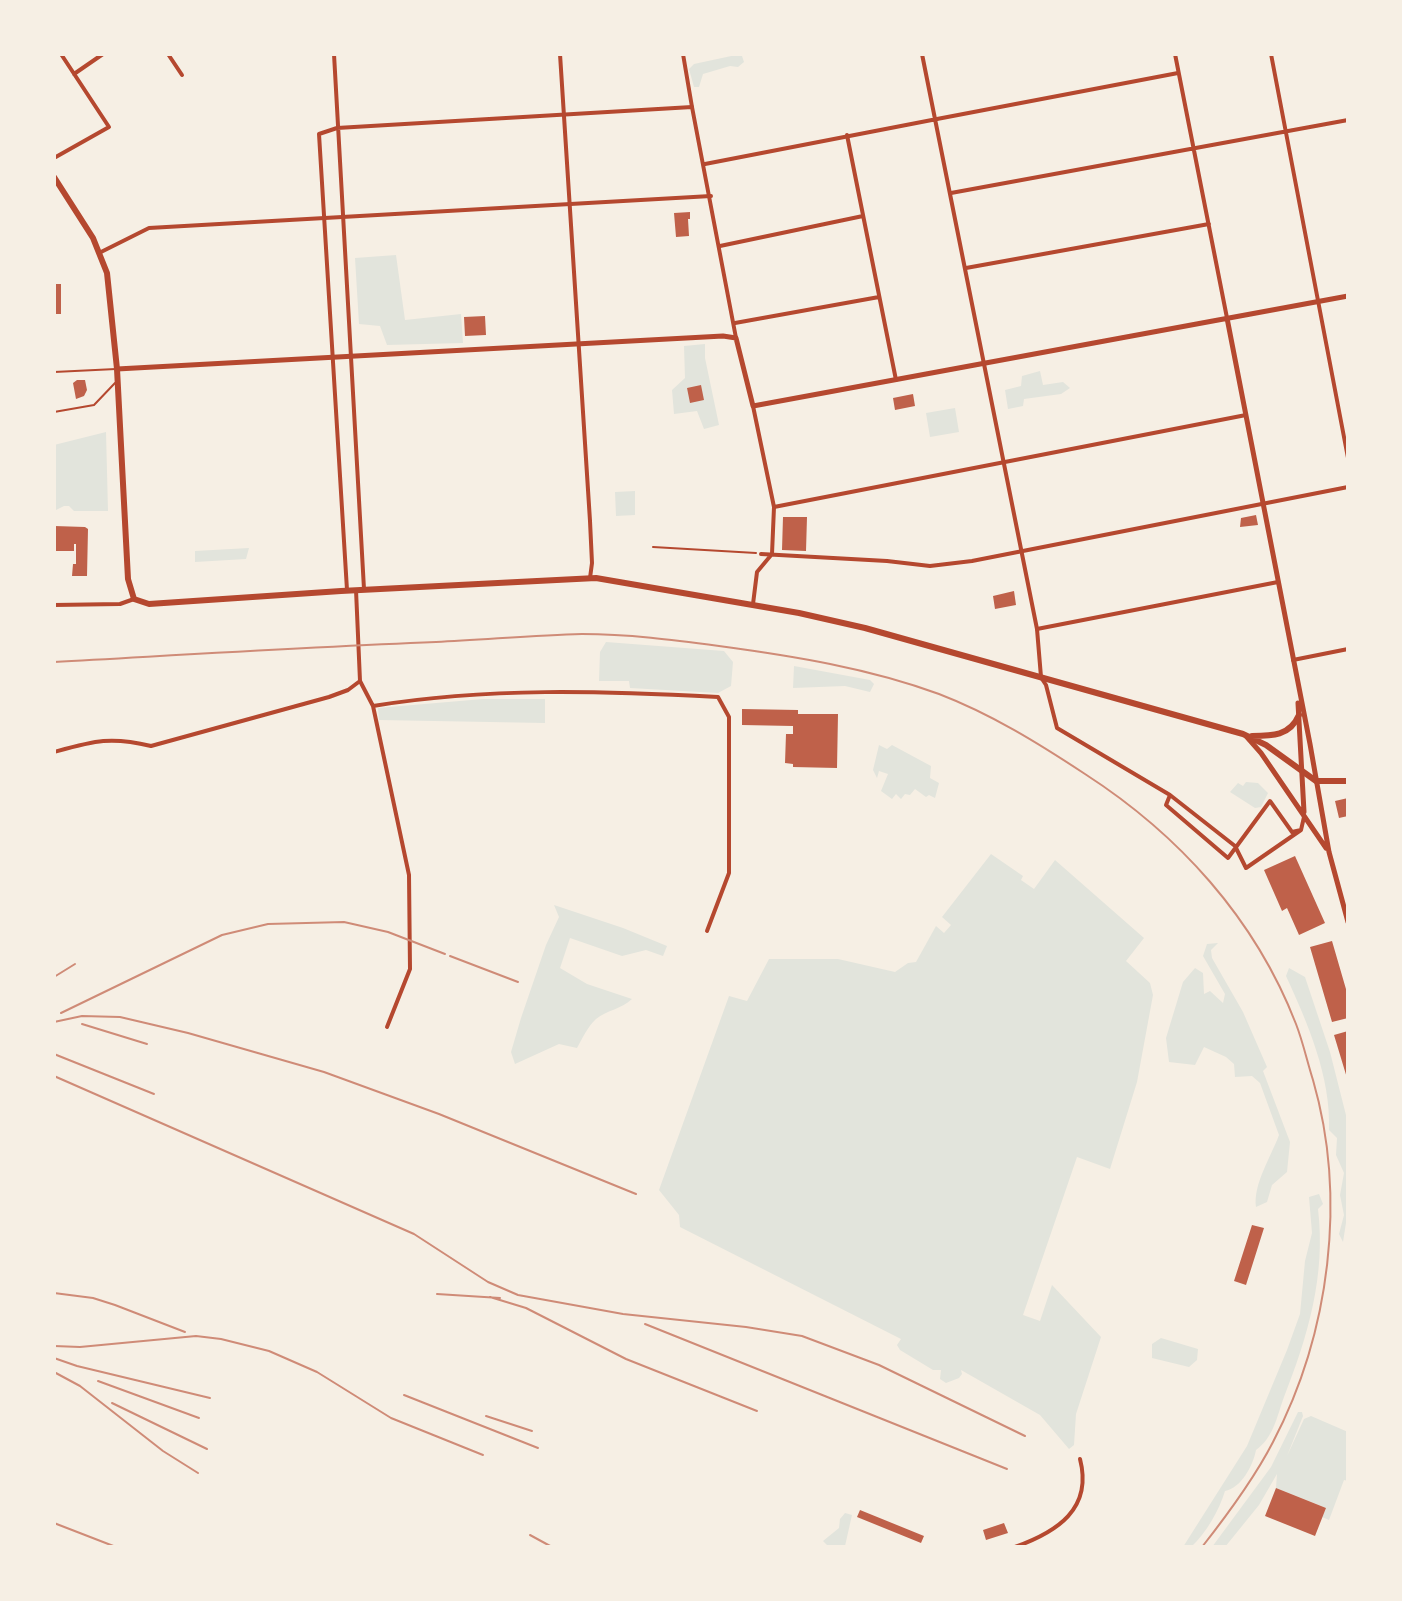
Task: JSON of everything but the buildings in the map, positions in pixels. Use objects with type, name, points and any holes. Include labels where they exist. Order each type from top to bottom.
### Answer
[{"type":"main road","points":[[54,177],[101,252],[111,296],[128,579],[134,599],[149,604],[590,578],[752,605],[865,628],[1247,735],[1316,781],[1348,781]]},
{"type":"main road","points":[[117,369],[708,335],[736,338],[753,406],[1348,296]]},
{"type":"main road","points":[[1227,318],[1329,852],[1348,922]]},
{"type":"main road","points":[[1297,686],[1304,815]]},
{"type":"main road","points":[[1247,735],[1285,732],[1299,715]]},
{"type":"main road","points":[[1247,735],[1329,852]]},
{"type":"street","points":[[54,158],[109,127],[61,54]]},
{"type":"street","points":[[74,74],[103,54]]},
{"type":"street","points":[[168,54],[182,75]]},
{"type":"street","points":[[334,54],[360,590],[360,681],[373,706],[409,875],[410,969],[387,1027]]},
{"type":"street","points":[[560,54],[590,521],[590,578]]},
{"type":"street","points":[[683,54],[736,338]]},
{"type":"street","points":[[922,54],[1037,629],[1041,677],[1057,728],[1170,795],[1235,846],[1246,868],[1301,830],[1304,815]]},
{"type":"street","points":[[1175,54],[1227,318]]},
{"type":"street","points":[[1271,54],[1348,458]]},
{"type":"street","points":[[705,164],[1179,73]]},
{"type":"street","points":[[347,590],[319,134],[337,128],[692,107]]},
{"type":"street","points":[[951,193],[1348,120]]},
{"type":"street","points":[[847,135],[896,380]]},
{"type":"street","points":[[101,252],[149,228],[711,196]]},
{"type":"street","points":[[720,246],[864,216]]},
{"type":"street","points":[[966,268],[1209,224]]},
{"type":"street","points":[[735,323],[879,297]]},
{"type":"street","points":[[752,605],[757,572],[772,554],[774,507],[753,406]]},
{"type":"street","points":[[774,507],[1246,415]]},
{"type":"street","points":[[761,554],[930,566],[1348,487]]},
{"type":"street","points":[[1037,629],[1279,582]]},
{"type":"street","points":[[54,605],[120,604],[134,599]]},
{"type":"street","points":[[1293,660],[1348,649]]},
{"type":"street","points":[[54,752],[121,739],[151,746],[329,697],[348,690],[360,681]]},
{"type":"street","points":[[373,706],[483,692],[623,692],[718,697],[729,717],[729,873],[707,931]]},
{"type":"street","points":[[1170,795],[1166,805],[1228,858],[1270,801],[1292,832],[1301,830]]},
{"type":"street","points":[[1015,1547],[1055,1529],[1079,1502],[1084,1476],[1080,1459]]},
{"type":"lane","points":[[54,372],[117,369]]},
{"type":"lane","points":[[54,412],[94,405],[118,381]]},
{"type":"path","points":[[653,547],[761,554]]},
{"type":"shaded area","points":[[742,56],[744,62],[738,67],[730,66],[703,74],[699,87],[694,87],[689,69],[694,64]]},
{"type":"shaded area","points":[[396,255],[405,320],[461,314],[463,343],[387,345],[380,326],[359,324],[355,258]]},
{"type":"shaded area","points":[[705,344],[719,425],[704,429],[697,411],[674,414],[672,390],[685,378],[684,346]]},
{"type":"shaded area","points":[[1040,371],[1043,385],[1063,382],[1070,388],[1061,394],[1024,399],[1023,406],[1008,409],[1005,390],[1021,386],[1022,376]]},
{"type":"shaded area","points":[[955,408],[959,432],[930,437],[926,413]]},
{"type":"shaded area","points":[[106,432],[108,511],[74,511],[64,506],[54,511],[54,445]]},
{"type":"shaded area","points":[[635,491],[635,515],[616,516],[615,492]]},
{"type":"shaded area","points":[[249,548],[246,559],[195,562],[195,551]]},
{"type":"shaded area","points":[[606,642],[724,651],[733,662],[731,686],[718,693],[630,688],[629,681],[599,681],[600,652]]},
{"type":"shaded area","points":[[794,666],[870,680],[874,684],[870,692],[845,686],[793,688]]},
{"type":"shaded area","points":[[483,699],[545,699],[545,723],[379,720],[378,708]]},
{"type":"shaded area","points":[[879,745],[887,749],[892,745],[931,766],[930,778],[939,783],[935,798],[926,797],[915,789],[901,799],[896,794],[892,799],[881,791],[888,774],[879,771],[877,778],[873,770]]},
{"type":"shaded area","points":[[1246,782],[1258,783],[1268,793],[1261,807],[1255,808],[1230,792],[1238,783],[1243,786]]},
{"type":"shaded area","points":[[991,854],[1023,876],[1021,880],[1034,889],[1055,860],[1144,938],[1126,961],[1150,983],[1153,995],[1137,1082],[1110,1169],[1077,1157],[1023,1315],[1040,1321],[1052,1285],[1101,1337],[1076,1414],[1074,1445],[1069,1449],[1040,1415],[961,1370],[959,1378],[946,1383],[940,1379],[941,1370],[933,1370],[900,1350],[897,1345],[901,1339],[680,1227],[679,1215],[659,1190],[729,996],[747,1001],[769,959],[838,959],[895,972],[908,963],[916,962],[936,926],[944,933],[951,925],[942,917]]},
{"type":"shaded area","points":[[554,905],[667,946],[663,956],[646,950],[622,956],[570,938],[560,968],[587,984],[632,999],[596,1019],[577,1048],[559,1044],[515,1064],[511,1052],[521,1018],[559,917]]},
{"type":"shaded area","points":[[1218,943],[1211,950],[1212,958],[1243,1012],[1267,1067],[1263,1071],[1290,1142],[1287,1172],[1272,1185],[1267,1202],[1256,1207],[1260,1180],[1279,1135],[1260,1083],[1252,1076],[1235,1077],[1234,1064],[1204,1047],[1195,1065],[1169,1062],[1166,1038],[1183,982],[1195,968],[1203,973],[1204,994],[1210,991],[1223,1003],[1225,994],[1203,956],[1207,944]]},
{"type":"shaded area","points":[[1289,968],[1305,977],[1330,1052],[1348,1123],[1348,1210],[1343,1242],[1339,1234],[1344,1215],[1340,1195],[1344,1173],[1336,1155],[1337,1138],[1329,1130],[1322,1071],[1310,1032],[1286,976]]},
{"type":"shaded area","points":[[1319,1194],[1323,1204],[1318,1209],[1319,1258],[1313,1305],[1301,1351],[1274,1426],[1256,1450],[1245,1475],[1236,1486],[1225,1491],[1216,1514],[1202,1535],[1191,1547],[1183,1547],[1247,1446],[1287,1350],[1300,1314],[1305,1261],[1312,1233],[1309,1197]]},
{"type":"shaded area","points":[[1161,1338],[1198,1349],[1197,1360],[1189,1367],[1152,1358],[1152,1344]]},
{"type":"shaded area","points":[[1298,1412],[1302,1412],[1303,1416],[1287,1456],[1304,1419],[1311,1416],[1348,1432],[1348,1481],[1344,1480],[1329,1520],[1322,1517],[1326,1508],[1276,1488],[1277,1474],[1259,1505],[1225,1547],[1212,1547],[1271,1467]]},
{"type":"shaded area","points":[[845,1513],[852,1515],[845,1546],[855,1547],[829,1547],[823,1541],[839,1528],[840,1519]]},
{"type":"railway","points":[[54,662],[582,634],[685,642],[830,664],[939,694],[1014,730],[1119,798],[1151,823],[1210,882],[1259,949],[1279,985],[1301,1038],[1323,1125],[1329,1171],[1327,1264],[1320,1311],[1308,1356],[1266,1456],[1202,1547]]},
{"type":"railway","points":[[61,1013],[222,935],[268,924],[344,922],[388,932],[445,954]]},
{"type":"railway","points":[[450,956],[518,982]]},
{"type":"railway","points":[[54,977],[75,964]]},
{"type":"railway","points":[[54,1022],[82,1016],[120,1017],[324,1072],[439,1114],[636,1194]]},
{"type":"railway","points":[[82,1024],[147,1044]]},
{"type":"railway","points":[[54,1054],[154,1094]]},
{"type":"railway","points":[[54,1076],[414,1234],[488,1282],[518,1295],[623,1314],[802,1336],[879,1365],[1025,1436]]},
{"type":"railway","points":[[54,1293],[93,1298],[185,1332]]},
{"type":"railway","points":[[437,1294],[500,1298]]},
{"type":"railway","points":[[490,1297],[526,1308],[626,1359],[757,1411]]},
{"type":"railway","points":[[645,1324],[1007,1469]]},
{"type":"railway","points":[[54,1346],[80,1347],[196,1336],[269,1351],[317,1372],[391,1418],[483,1455]]},
{"type":"railway","points":[[54,1358],[210,1398]]},
{"type":"railway","points":[[54,1372],[80,1386],[163,1451],[198,1473]]},
{"type":"railway","points":[[98,1381],[199,1418]]},
{"type":"railway","points":[[404,1395],[538,1448]]},
{"type":"railway","points":[[112,1403],[207,1449]]},
{"type":"railway","points":[[486,1416],[532,1431]]},
{"type":"railway","points":[[54,1523],[116,1547]]},
{"type":"railway","points":[[530,1535],[552,1547]]}]
